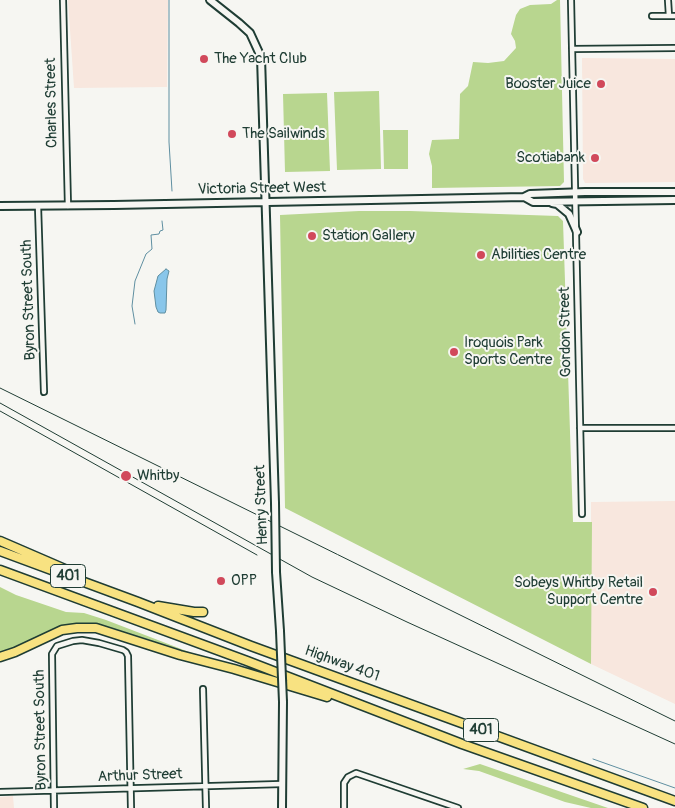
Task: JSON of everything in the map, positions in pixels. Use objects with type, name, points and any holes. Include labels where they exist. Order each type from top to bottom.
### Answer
[{"type":"highway","points":[[0,541],[137,601],[203,612]]},
{"type":"highway","name":"Highway 401","points":[[0,551],[137,601],[251,646],[675,801]]},
{"type":"highway","name":"Highway 401","points":[[0,571],[462,744],[643,808]]},
{"type":"highway","points":[[0,657],[62,630],[96,628],[180,655],[305,690],[462,744]]},
{"type":"main road","name":"Henry Street","points":[[210,0],[250,34],[261,57],[276,572],[283,702],[282,808]]},
{"type":"main road","name":"Victoria Street West","points":[[0,206],[524,197],[532,193],[576,192],[675,192]]},
{"type":"main road","name":"Victoria Street West","points":[[524,197],[530,202],[675,200]]},
{"type":"main road","points":[[548,202],[557,204],[569,214],[577,232]]},
{"type":"street","name":"Charles Street","points":[[63,0],[68,206]]},
{"type":"street","name":"Gordon Street","points":[[571,0],[582,514]]},
{"type":"street","points":[[668,0],[668,16]]},
{"type":"street","points":[[652,16],[675,16]]},
{"type":"street","points":[[572,49],[675,48]]},
{"type":"street","name":"Byron Street South","points":[[38,206],[44,392]]},
{"type":"street","points":[[580,428],[675,428]]},
{"type":"street","name":"Byron Street South","points":[[54,808],[53,651],[57,646],[73,641],[99,642],[126,652],[131,788]]},
{"type":"street","points":[[203,689],[206,808]]},
{"type":"street","points":[[344,808],[344,783],[348,777],[356,772],[458,808]]},
{"type":"street","name":"Arthur Street","points":[[0,792],[282,784]]},
{"type":"street","points":[[131,788],[132,808]]},
{"type":"shaded area","points":[[68,0],[168,0],[167,87],[74,88]]},
{"type":"shaded area","points":[[582,58],[675,59],[675,182],[585,183],[583,179]]},
{"type":"shaded area","points":[[675,501],[675,704],[591,664],[591,502]]},
{"type":"shaded area","points":[[13,796],[14,808],[0,808],[0,797]]},
{"type":"green space","points":[[560,0],[564,182],[560,186],[432,188],[432,166],[429,154],[432,140],[459,139],[460,94],[468,86],[473,62],[504,61],[516,48],[511,34],[516,15],[520,9],[530,5],[551,4]]},
{"type":"green space","points":[[379,91],[381,169],[337,170],[334,92]]},
{"type":"green space","points":[[327,93],[330,171],[285,172],[283,94]]},
{"type":"green space","points":[[383,130],[408,130],[408,169],[384,169]]},
{"type":"green space","points":[[359,211],[558,216],[563,221],[573,522],[592,522],[591,664],[285,508],[280,215]]},
{"type":"green space","points":[[0,587],[16,595],[66,612],[84,613],[106,620],[202,657],[100,625],[81,623],[58,627],[0,652]]},
{"type":"green space","points":[[480,764],[608,808],[591,808],[565,802],[479,771],[463,769]]},
{"type":"water","points":[[166,269],[169,271],[166,310],[165,313],[160,313],[156,307],[154,291],[158,276]]},
{"type":"waterway","points":[[169,0],[169,142],[172,191]]},
{"type":"waterway","points":[[135,324],[132,306],[135,281],[146,254],[152,249],[151,235],[159,234],[163,230],[162,221]]},
{"type":"waterway","points":[[593,759],[675,788]]},
{"type":"railway","points":[[0,388],[675,721]]},
{"type":"railway","points":[[0,403],[312,577],[675,744]]},
{"type":"railway","points":[[0,411],[257,555]]},
{"type":"place","name":"The Yacht Club","points":[[204,59]]},
{"type":"place","name":"Booster Juice","points":[[601,84]]},
{"type":"place","name":"The Sailwinds","points":[[232,134]]},
{"type":"place","name":"Scotiabank","points":[[595,158]]},
{"type":"place","name":"Station Gallery","points":[[312,236]]},
{"type":"place","name":"Abilities Centre","points":[[481,255]]},
{"type":"place","name":"Iroquois Park Sports Centre","points":[[454,352]]},
{"type":"place","name":"Whitby","points":[[126,476]]},
{"type":"place","name":"OPP","points":[[221,581]]},
{"type":"place","name":"Sobeys Whitby Retail Support Centre","points":[[653,592]]}]
